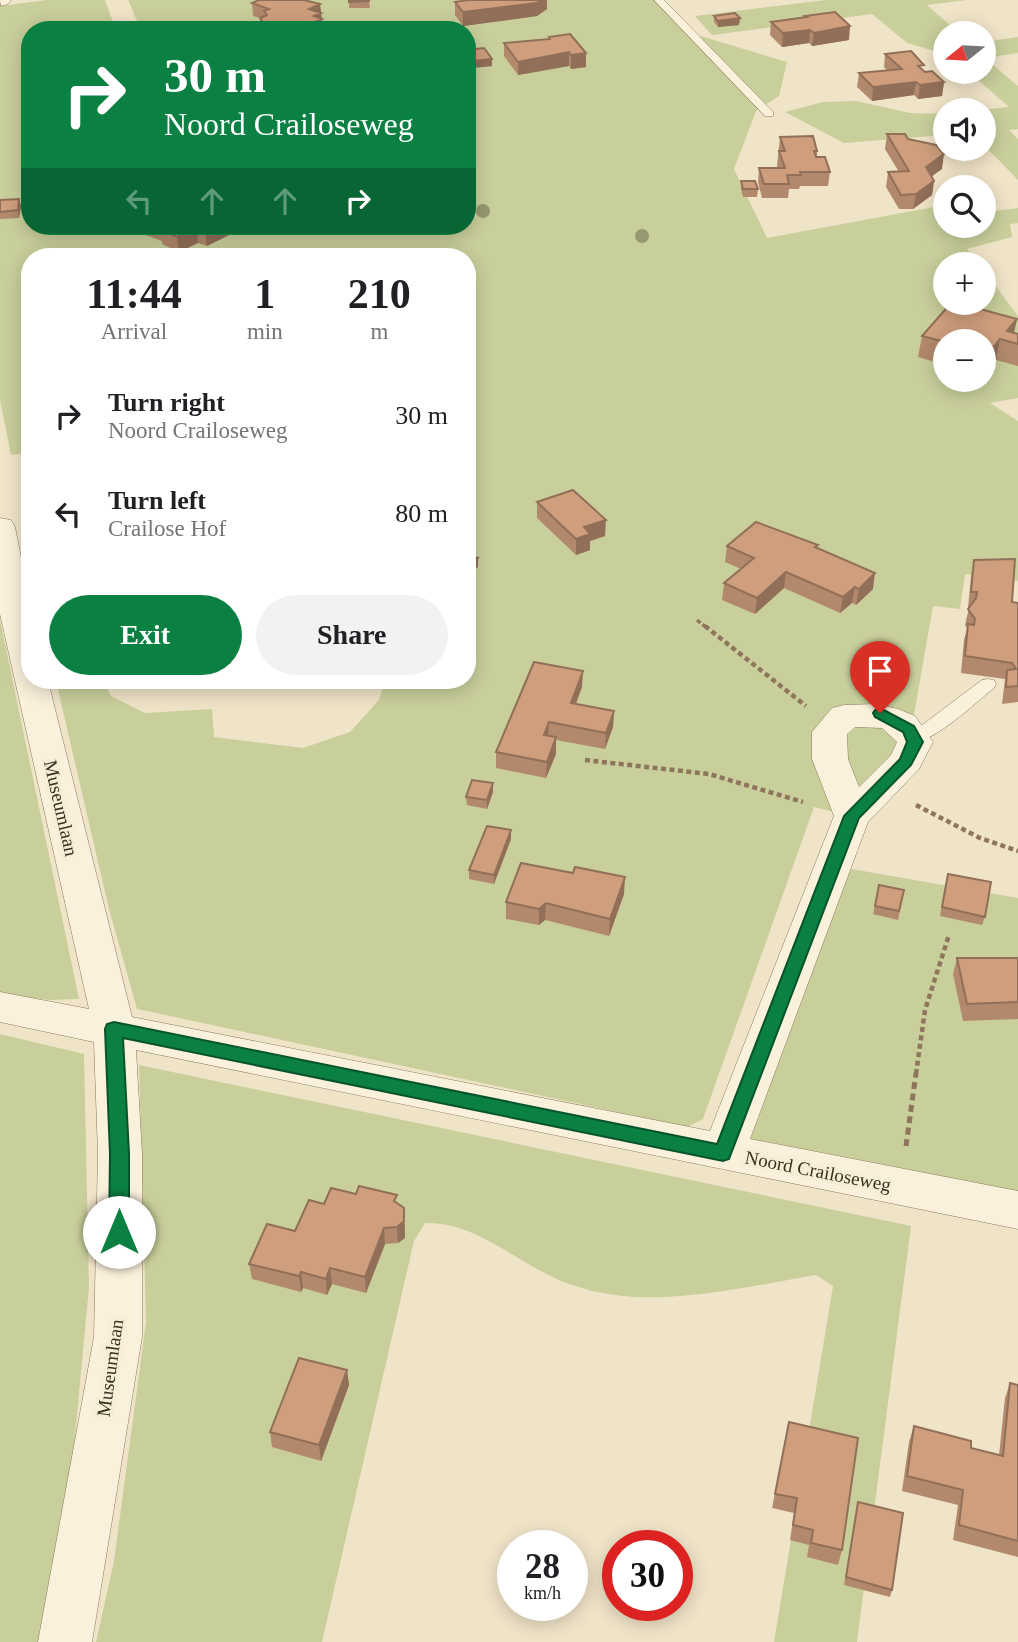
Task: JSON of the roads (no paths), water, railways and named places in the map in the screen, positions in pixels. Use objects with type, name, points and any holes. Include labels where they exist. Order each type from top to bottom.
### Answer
[{"type":"street","points":[[0,527],[21,635]]},
{"type":"street","name":"Museumlaan","points":[[33,689],[114,1029],[120,1154],[118,1337],[65,1642]]},
{"type":"street","points":[[723,1153],[852,816],[906,761],[915,742],[909,729],[880,713],[844,716],[829,732],[830,759],[852,816]]},
{"type":"street","name":"Noord Crailoseweg","points":[[0,1007],[1018,1210]]},
{"type":"lane","points":[[659,0],[769,114]]},
{"type":"lane","points":[[913,738],[931,729],[989,684]]}]
